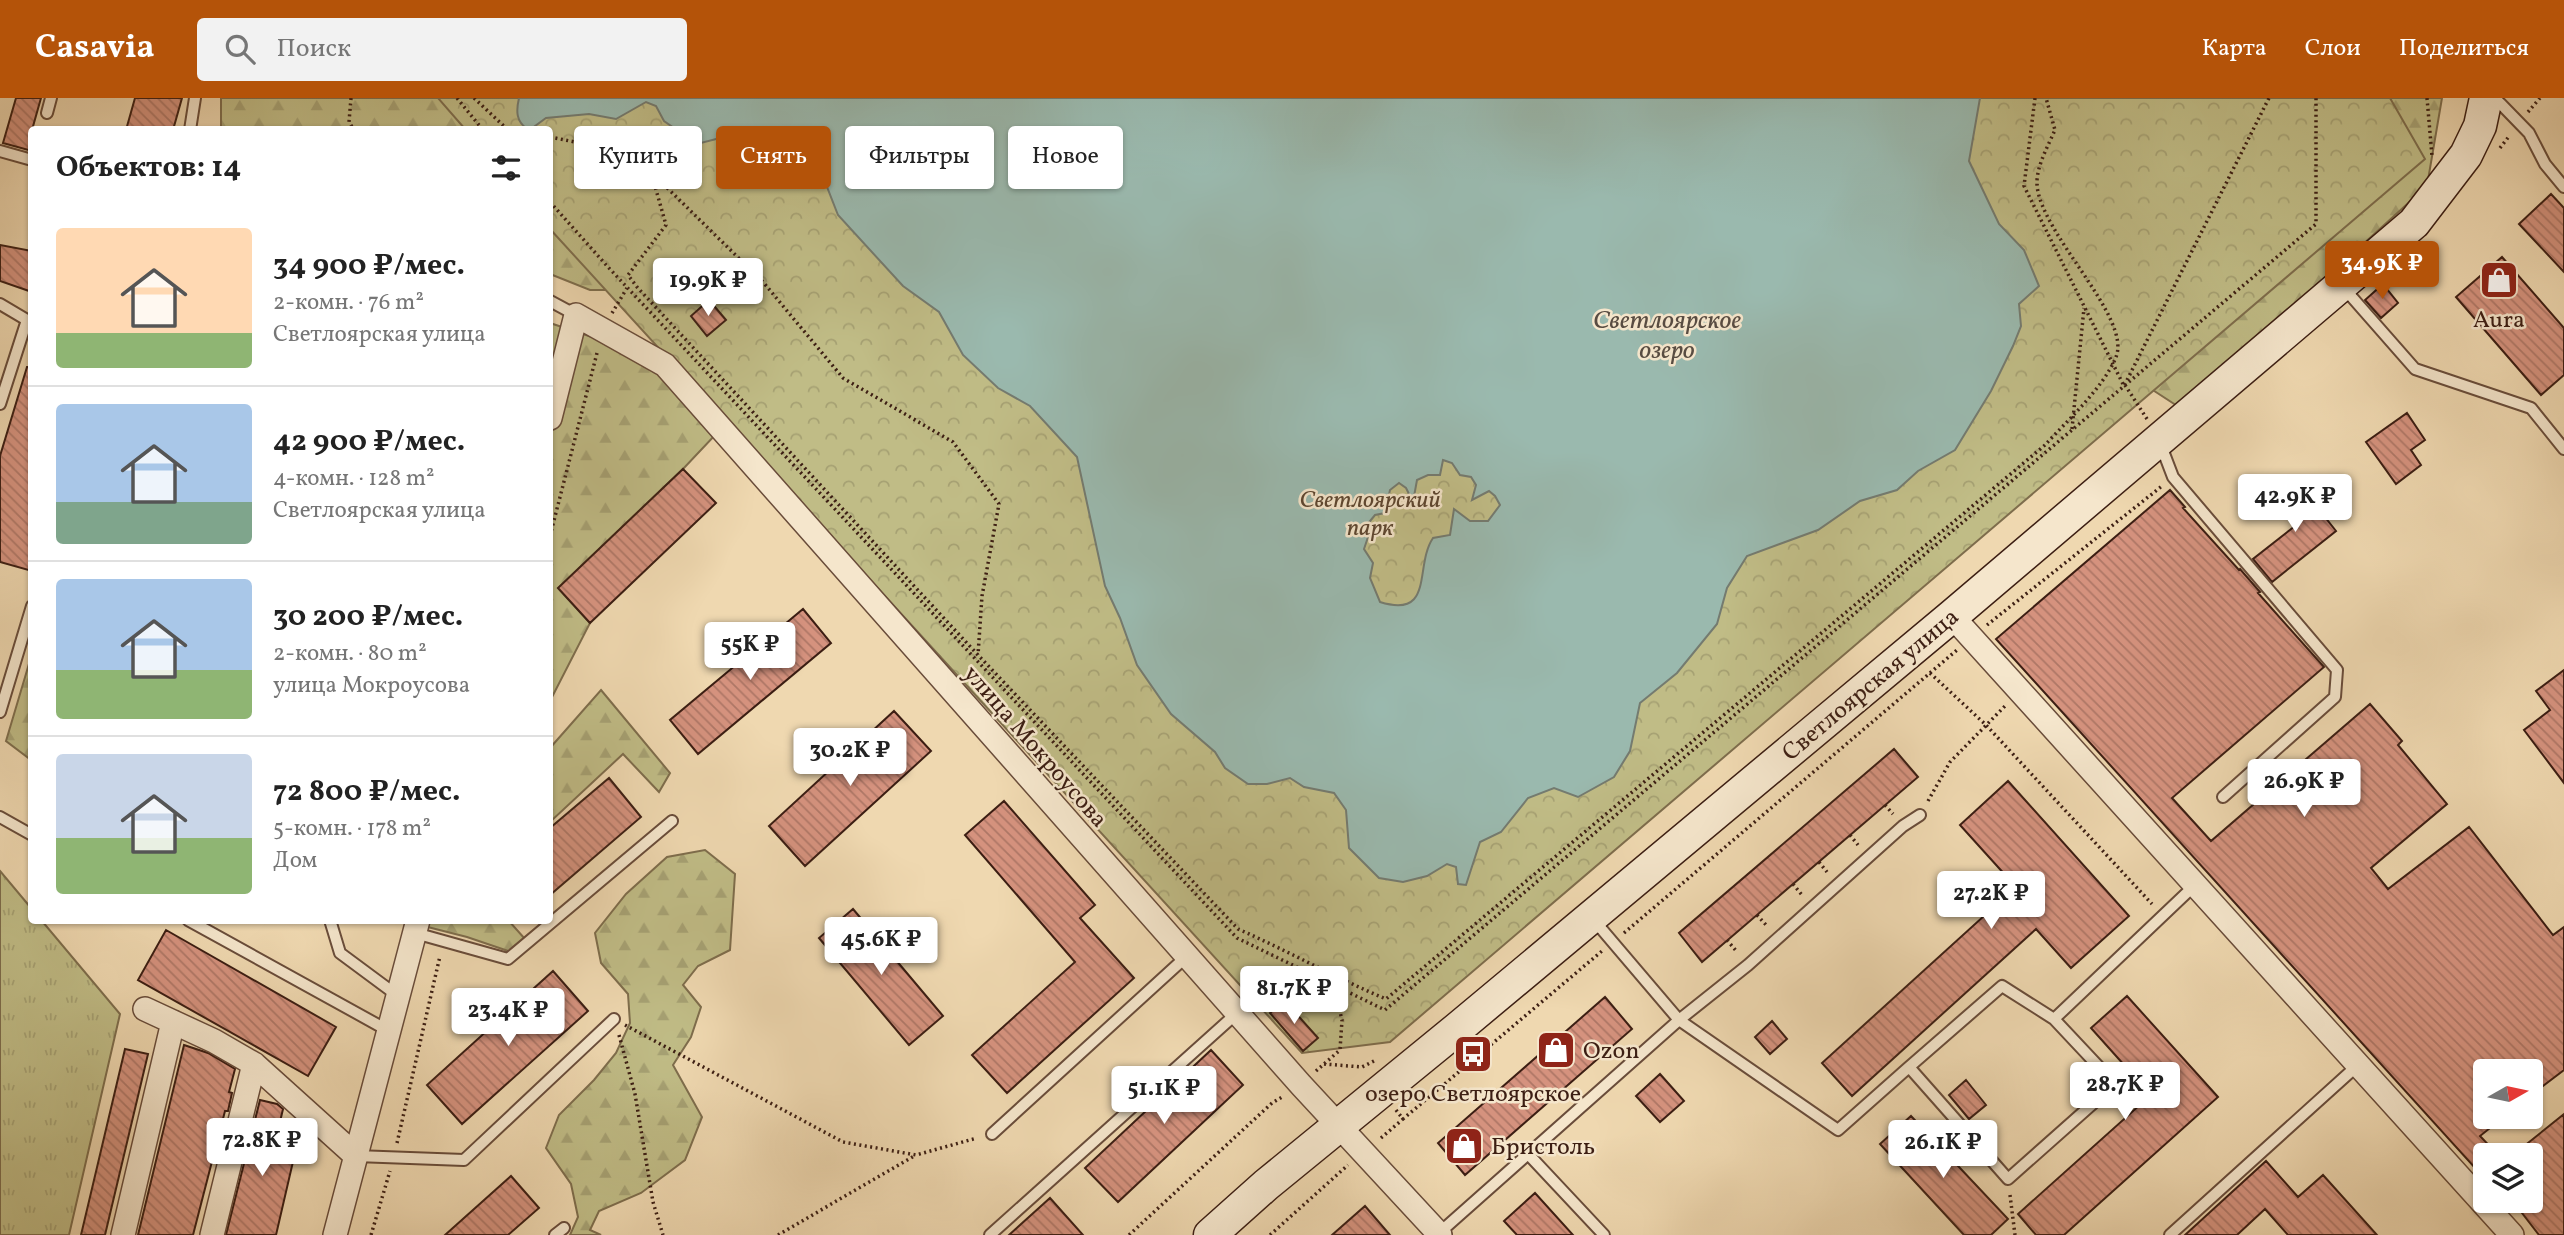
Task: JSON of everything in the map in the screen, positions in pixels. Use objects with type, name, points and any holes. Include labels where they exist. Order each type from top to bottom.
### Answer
[{"type":"main road","name":"Светлоярская улица","points":[[1210,1235],[1337,1126],[1372,1079],[1592,917],[1962,627],[2153,431],[2341,285],[2414,223],[2466,155],[2480,126],[2486,98]]},
{"type":"street","name":"улица Мокроусова","points":[[576,315],[665,365],[1337,1126],[1439,1234]]},
{"type":"street","points":[[553,406],[576,315]]},
{"type":"street","points":[[1962,627],[2512,1235]]},
{"type":"street","points":[[335,1235],[416,927]]},
{"type":"street","points":[[145,1009],[214,1041],[254,1064],[356,1156]]},
{"type":"street","points":[[123,1235],[173,1022]]},
{"type":"street","points":[[212,1235],[254,1064]]},
{"type":"lane","points":[[47,113],[51,98]]},
{"type":"lane","points":[[191,126],[195,98]]},
{"type":"lane","points":[[2494,98],[2529,133],[2545,164],[2564,187]]},
{"type":"lane","points":[[0,151],[28,159]]},
{"type":"lane","points":[[2341,285],[2415,369],[2531,408],[2564,449]]},
{"type":"lane","points":[[553,303],[576,315]]},
{"type":"lane","points":[[0,304],[28,320]]},
{"type":"lane","points":[[0,404],[28,324]]},
{"type":"lane","points":[[2153,431],[2174,477],[2337,670],[2335,697],[2223,797]]},
{"type":"lane","points":[[0,712],[28,619]]},
{"type":"lane","points":[[1439,1234],[1679,1020],[1748,965],[1903,826],[1920,815]]},
{"type":"lane","points":[[0,817],[28,833]]},
{"type":"lane","points":[[553,921],[672,821]]},
{"type":"lane","points":[[2054,1019],[2195,885]]},
{"type":"lane","points":[[1592,917],[1679,1020],[1839,1130],[1909,1067],[2002,986],[2054,1019],[2115,1084],[2008,1179],[1909,1067]]},
{"type":"lane","points":[[195,924],[388,1031]]},
{"type":"lane","points":[[331,924],[340,953],[398,996]]},
{"type":"lane","points":[[416,927],[444,941],[508,959],[550,924]]},
{"type":"lane","points":[[992,1134],[1186,956]]},
{"type":"lane","points":[[990,1235],[1237,1013]]},
{"type":"lane","points":[[356,1156],[464,1160],[614,1019]]},
{"type":"lane","points":[[2170,1235],[2358,1065]]},
{"type":"lane","points":[[1529,1155],[1604,1235]]},
{"type":"path","points":[[351,98],[349,122],[352,126]]},
{"type":"path","points":[[457,98],[480,126]]},
{"type":"path","points":[[474,98],[504,126]]},
{"type":"path","points":[[2035,98],[2024,187],[2112,363],[2153,431]]},
{"type":"path","points":[[656,189],[666,225],[628,275],[978,655],[1238,929],[1277,946],[1336,978],[1386,999],[2045,444],[2094,392],[2117,356],[2115,331],[2100,296],[2069,256],[2046,213],[2037,185],[2043,158],[2055,130],[2046,98]]},
{"type":"path","points":[[2125,385],[2269,98]]},
{"type":"path","points":[[553,205],[627,288],[1237,938],[1385,1010],[2316,224],[2316,98]]},
{"type":"path","points":[[553,138],[574,142]]},
{"type":"path","points":[[668,189],[763,282],[843,378],[953,442],[999,504],[982,596],[978,655]]},
{"type":"path","points":[[553,524],[603,330],[627,288]]},
{"type":"path","points":[[2073,429],[2084,306]]},
{"type":"path","points":[[1270,1235],[1362,1153],[1930,673],[1962,627],[2174,477]]},
{"type":"path","points":[[1930,673],[1986,725],[2163,916]]},
{"type":"path","points":[[1920,815],[1950,762],[2020,691]]},
{"type":"path","points":[[371,1235],[394,1157],[444,941]]},
{"type":"path","points":[[1129,1235],[1272,1103],[1301,1085],[1340,1050],[1342,1020],[1333,983]]},
{"type":"path","points":[[614,1019],[843,1142],[916,1155]]},
{"type":"path","points":[[614,1019],[635,1094],[653,1202],[663,1235]]},
{"type":"path","points":[[1372,1079],[1404,1119]]},
{"type":"path","points":[[778,1235],[916,1155],[992,1134]]},
{"type":"path","points":[[2008,1179],[2015,1235]]},
{"type":"green space","points":[[221,98],[447,98],[471,126],[221,126]]},
{"type":"green space","name":"Светлоярский парк","points":[[438,98],[2390,98],[2425,159],[1390,1042],[1302,1053],[553,232],[553,126],[462,126]]},
{"type":"green space","points":[[2328,98],[2442,98],[2427,186],[2182,409],[2142,383]]},
{"type":"green space","points":[[553,216],[619,290],[590,290],[553,275]]},
{"type":"green space","points":[[553,324],[595,338],[660,371],[717,433],[558,588],[590,623],[553,695]]},
{"type":"green space","points":[[28,667],[28,758],[6,741]]},
{"type":"green space","points":[[601,690],[670,773],[659,792],[623,754],[553,819],[553,745]]},
{"type":"green space","points":[[705,850],[735,874],[730,950],[698,966],[683,985],[701,1007],[691,1037],[673,1065],[702,1117],[685,1160],[641,1193],[599,1211],[590,1230],[601,1235],[570,1235],[578,1217],[571,1184],[546,1148],[559,1115],[616,1053],[630,1023],[628,994],[601,963],[595,933],[626,894],[667,857]]},
{"type":"green space","points":[[0,871],[28,904],[28,924],[45,924],[120,1014],[69,1235],[0,1235]]},
{"type":"green space","points":[[416,924],[512,924],[525,939],[511,952]]},
{"type":"water","name":"Светлоярское озеро","points":[[519,98],[1980,98],[1969,161],[1999,224],[2024,250],[2039,286],[2019,304],[2021,326],[2013,346],[1991,391],[1955,450],[1918,471],[1897,490],[1860,501],[1818,530],[1747,556],[1727,588],[1717,624],[1677,673],[1640,703],[1630,751],[1614,777],[1578,797],[1554,788],[1528,798],[1501,832],[1480,842],[1466,885],[1458,884],[1456,867],[1447,864],[1427,876],[1403,882],[1379,878],[1349,848],[1346,810],[1334,793],[1304,787],[1290,778],[1267,784],[1248,784],[1225,768],[1215,752],[1171,714],[1137,665],[1105,586],[1077,457],[1030,406],[998,388],[963,355],[939,312],[903,286],[838,215],[828,189],[831,189],[831,126],[716,126],[716,139],[702,143],[702,126],[671,126],[664,121],[656,106],[646,102],[616,119],[589,114],[546,118],[535,126],[523,126],[519,119]],"holes":[[[1443,460],[1452,463],[1460,475],[1471,477],[1476,485],[1472,500],[1489,491],[1500,505],[1488,521],[1470,521],[1454,509],[1450,535],[1433,538],[1428,549],[1416,597],[1409,603],[1397,605],[1380,602],[1370,578],[1373,563],[1364,549],[1369,534],[1366,526],[1375,515],[1385,513],[1392,504],[1388,499],[1390,490],[1399,483],[1406,488],[1413,502],[1417,480],[1428,475],[1440,475]]]},
{"type":"building","points":[[16,98],[41,98],[33,126],[28,126],[28,150],[3,143]]},
{"type":"building","points":[[135,98],[182,98],[174,126],[127,126]]},
{"type":"building","points":[[2551,194],[2564,208],[2564,272],[2519,224]]},
{"type":"building","points":[[0,245],[28,250],[28,291],[0,281]]},
{"type":"building","points":[[2502,257],[2564,328],[2564,375],[2541,395],[2456,297]]},
{"type":"building","points":[[2383,284],[2398,303],[2381,318],[2365,300]]},
{"type":"building","points":[[709,300],[726,320],[707,336],[691,316]]},
{"type":"building","points":[[28,367],[28,570],[0,562],[0,456]]},
{"type":"building","points":[[2407,413],[2425,440],[2411,450],[2421,465],[2396,484],[2366,442]]},
{"type":"building","points":[[683,469],[716,503],[590,623],[558,588]]},
{"type":"building","points":[[2298,483],[2336,531],[2272,582],[2253,559],[2295,526],[2276,501]]},
{"type":"building","points":[[2170,490],[2324,667],[2172,798],[2211,841],[2370,704],[2402,741],[2398,745],[2447,804],[2371,868],[2388,889],[2469,827],[2553,935],[2564,927],[2564,1070],[2543,1086],[2543,1059],[2473,1059],[2473,1129],[2489,1129],[2480,1136],[2487,1143],[2473,1143],[2473,1166],[1996,639]]},
{"type":"building","points":[[803,609],[831,643],[698,754],[670,720]]},
{"type":"building","points":[[2564,670],[2564,783],[2524,730],[2550,710],[2536,691]]},
{"type":"building","points":[[894,711],[931,751],[805,866],[769,826]]},
{"type":"building","points":[[1894,749],[1918,777],[1702,962],[1679,933]]},
{"type":"building","points":[[609,778],[641,817],[553,892],[553,825]]},
{"type":"building","points":[[2008,781],[2129,916],[2071,968],[2036,929],[1852,1096],[1822,1063],[2006,896],[1997,886],[2007,877],[1960,825]]},
{"type":"building","points":[[1004,801],[1095,905],[1080,918],[1134,978],[1007,1093],[972,1055],[1075,962],[965,835]]},
{"type":"building","points":[[853,909],[943,1016],[909,1045],[819,938]]},
{"type":"building","points":[[166,930],[336,1027],[308,1076],[138,980]]},
{"type":"building","points":[[553,971],[588,1011],[462,1124],[427,1085]]},
{"type":"building","points":[[2127,996],[2218,1097],[2064,1235],[2036,1235],[2018,1214],[2151,1095],[2091,1028]]},
{"type":"building","points":[[1605,997],[1632,1029],[1465,1175],[1438,1143]]},
{"type":"building","points":[[1284,1000],[1318,1038],[1303,1051],[1270,1013]]},
{"type":"building","points":[[1772,1021],[1787,1039],[1770,1054],[1755,1037]]},
{"type":"building","points":[[184,1045],[208,1053],[235,1069],[229,1092],[232,1093],[228,1111],[225,1111],[193,1235],[138,1235]]},
{"type":"building","points":[[125,1049],[148,1054],[105,1235],[81,1235]]},
{"type":"building","points":[[1211,1050],[1243,1085],[1118,1202],[1085,1168]]},
{"type":"building","points":[[1660,1074],[1684,1101],[1660,1122],[1636,1096]]},
{"type":"building","points":[[1966,1080],[1986,1105],[1969,1119],[1949,1095]]},
{"type":"building","points":[[260,1100],[277,1104],[283,1109],[274,1147],[295,1153],[276,1235],[226,1235]]},
{"type":"building","points":[[2564,1114],[2564,1235],[2539,1235],[2522,1213],[2543,1213],[2543,1143],[2528,1143]]},
{"type":"building","points":[[1911,1116],[2008,1219],[1991,1235],[1964,1235],[1880,1144]]},
{"type":"building","points":[[2266,1161],[2298,1197],[2323,1175],[2377,1235],[2288,1235],[2265,1209],[2237,1235],[2185,1235]]},
{"type":"building","points":[[511,1176],[539,1208],[508,1235],[445,1235]]},
{"type":"building","points":[[1535,1193],[1573,1235],[1517,1235],[1504,1221]]},
{"type":"building","points":[[1050,1198],[1083,1235],[1009,1235]]},
{"type":"building","points":[[1365,1206],[1390,1235],[1332,1235]]},
{"type":"place","name":"Aura","points":[[2499,280]]},
{"type":"place","name":"Ozon","points":[[1556,1050]]},
{"type":"place","name":"озеро Светлоярское","points":[[1473,1054]]},
{"type":"place","name":"Бристоль","points":[[1464,1146]]}]
